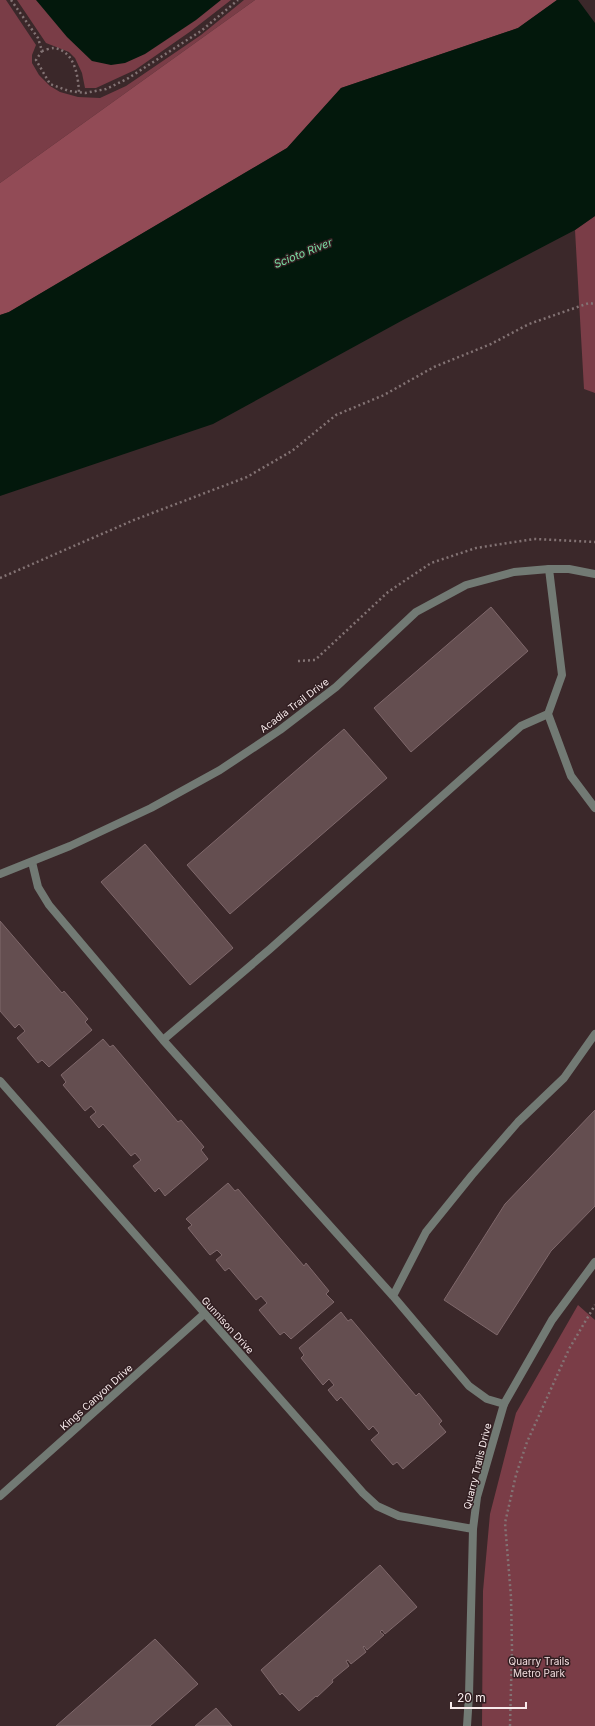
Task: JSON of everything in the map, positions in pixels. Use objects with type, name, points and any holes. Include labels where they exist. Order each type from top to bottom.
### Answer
[{"type":"street","name":"Acadia Trail Drive","points":[[0,874],[32,862],[151,808],[220,770],[280,730],[336,687],[416,612],[466,585],[514,572],[550,568],[569,569],[595,574]]},
{"type":"street","points":[[550,568],[562,675],[548,714],[571,776],[595,808]]},
{"type":"street","points":[[163,1040],[276,944],[520,726],[548,714]]},
{"type":"street","points":[[32,862],[38,887],[49,905],[163,1040],[393,1296],[469,1386],[487,1399],[504,1404]]},
{"type":"street","points":[[393,1296],[426,1232],[472,1175],[518,1122],[564,1078],[595,1034]]},
{"type":"street","name":"Gunnison Drive","points":[[0,1081],[204,1314],[377,1506],[399,1516],[473,1529]]},
{"type":"street","name":"Quarry Trails Drive","points":[[467,1726],[473,1529],[478,1497],[504,1404],[552,1320],[595,1262]]},
{"type":"street","name":"Kings Canyon Drive","points":[[0,1496],[204,1314]]},
{"type":"path","points":[[11,0],[38,38],[42,51]]},
{"type":"path","points":[[79,92],[76,69],[72,61],[65,53],[54,48],[42,51],[36,60],[50,84],[69,91],[85,93],[106,89],[127,79],[201,30],[238,0]]},
{"type":"path","points":[[0,578],[134,520],[247,477],[292,451],[336,415],[384,395],[434,367],[491,344],[529,324],[588,303],[595,304]]},
{"type":"path","points":[[510,1726],[512,1649],[511,1597],[506,1522],[516,1475],[527,1442],[569,1349],[595,1305]]},
{"type":"green space","points":[[0,0],[6,0],[36,45],[32,55],[32,63],[39,75],[50,86],[60,92],[78,97],[100,98],[126,86],[201,35],[244,0],[255,0],[0,183]]},
{"type":"green space","points":[[17,0],[231,0],[191,31],[135,70],[96,88],[85,88],[82,73],[75,58],[69,52],[46,43]]},
{"type":"green space","points":[[595,216],[595,393],[584,389],[575,230]]},
{"type":"green space","name":"Quarry Trails Metro Park","points":[[578,1305],[595,1320],[595,1726],[482,1726],[483,1591],[490,1514],[516,1413]]},
{"type":"shaded area","points":[[255,0],[557,0],[518,28],[341,88],[287,148],[9,312],[0,315],[0,183]]},
{"type":"water","points":[[36,0],[221,0],[196,20],[145,54],[125,63],[111,65],[92,61],[67,37]]},
{"type":"water","name":"Scioto River","points":[[557,0],[595,0],[595,216],[575,230],[403,320],[213,424],[0,496],[0,315],[9,312],[287,148],[341,88],[518,28]]},
{"type":"pier","points":[[578,0],[595,0],[595,23]]},
{"type":"building","points":[[491,607],[528,651],[411,752],[374,708]]},
{"type":"building","points":[[344,729],[387,778],[230,914],[187,865]]},
{"type":"building","points":[[145,844],[233,948],[190,985],[101,882]]},
{"type":"building","points":[[0,921],[62,993],[64,991],[88,1019],[85,1022],[92,1030],[49,1067],[42,1060],[38,1063],[17,1038],[25,1031],[19,1024],[15,1028],[0,1011]]},
{"type":"building","points":[[103,1039],[110,1047],[113,1045],[178,1122],[181,1120],[204,1147],[201,1150],[208,1159],[165,1196],[159,1188],[155,1192],[133,1166],[141,1160],[135,1153],[131,1156],[103,1124],[99,1128],[90,1117],[96,1112],[91,1106],[85,1111],[63,1085],[66,1082],[61,1075]]},
{"type":"building","points":[[595,1110],[595,1206],[551,1251],[497,1335],[444,1300],[505,1204]]},
{"type":"building","points":[[228,1183],[235,1191],[238,1189],[304,1266],[306,1263],[329,1291],[326,1294],[334,1302],[291,1339],[284,1332],[280,1335],[259,1310],[267,1303],[261,1296],[256,1300],[229,1268],[225,1271],[216,1260],[222,1255],[217,1250],[210,1255],[188,1228],[192,1225],[186,1219]]},
{"type":"building","points":[[341,1312],[348,1321],[351,1319],[416,1396],[419,1393],[442,1421],[439,1424],[446,1432],[403,1469],[397,1462],[393,1465],[371,1440],[379,1433],[373,1426],[369,1430],[341,1397],[337,1401],[328,1390],[334,1385],[329,1379],[323,1385],[301,1358],[304,1355],[299,1348]]},
{"type":"building","points":[[380,1565],[417,1607],[385,1634],[382,1630],[380,1632],[384,1635],[367,1650],[364,1646],[363,1647],[366,1652],[351,1664],[348,1660],[346,1661],[349,1666],[332,1680],[333,1682],[317,1697],[316,1696],[299,1711],[282,1693],[280,1695],[261,1670]]},
{"type":"building","points":[[155,1639],[198,1684],[150,1726],[56,1726]]},
{"type":"building","points":[[216,1708],[232,1726],[195,1726]]}]
